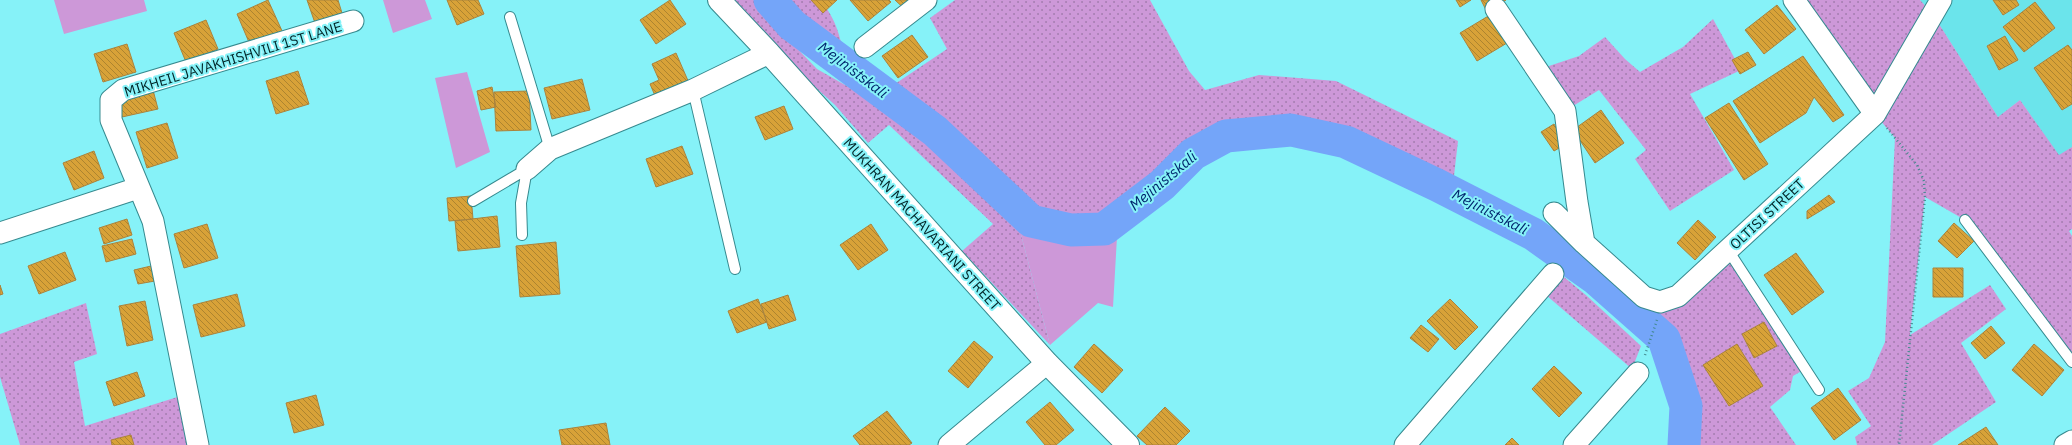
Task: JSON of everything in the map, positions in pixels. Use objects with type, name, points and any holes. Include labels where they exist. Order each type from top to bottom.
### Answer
[{"type":"street","name":"MUKHRAN MACHAVARIANI STREET","points":[[719,0],[769,53],[1047,363],[1128,445]]},
{"type":"street","points":[[865,47],[926,0]]},
{"type":"street","points":[[1794,0],[1875,114]]},
{"type":"street","name":"OLTISI STREET","points":[[1554,213],[1584,243],[1644,297],[1660,302],[1678,296],[1875,114],[1941,0]]},
{"type":"street","points":[[1496,9],[1565,111],[1584,243]]},
{"type":"street","name":"MIKHEIL JAVAKHISHVILI 1ST LANE","points":[[198,445],[153,221],[111,120],[111,100],[123,90],[354,22]]},
{"type":"street","points":[[527,169],[550,149],[693,90],[769,53]]},
{"type":"street","points":[[0,233],[138,188]]},
{"type":"street","points":[[1405,445],[1553,274]]},
{"type":"street","points":[[949,445],[1047,363]]},
{"type":"street","points":[[1574,445],[1641,365]]},
{"type":"street","points":[[2066,445],[2072,441]]},
{"type":"lane","points":[[510,16],[550,149]]},
{"type":"lane","points":[[693,90],[735,270]]},
{"type":"lane","points":[[473,201],[527,169]]},
{"type":"lane","points":[[522,235],[521,204],[527,169]]},
{"type":"lane","points":[[1965,220],[2072,362]]},
{"type":"lane","points":[[1728,250],[1819,390]]},
{"type":"path","points":[[1875,114],[1917,165],[1924,181],[1925,197],[1899,445]]},
{"type":"path","points":[[1641,365],[1658,316]]},
{"type":"shaded area","points":[[54,0],[144,0],[147,11],[64,34]]},
{"type":"shaded area","points":[[383,0],[425,0],[432,19],[393,33]]},
{"type":"shaded area","points":[[719,0],[820,0],[831,15],[838,30],[846,65],[793,25],[785,36],[817,69],[882,106],[1018,223],[1050,345],[962,251],[993,224],[889,125],[868,143],[835,105]]},
{"type":"shaded area","points":[[955,0],[1150,0],[1189,71],[1205,90],[1259,75],[1336,81],[1458,141],[1452,193],[1346,142],[1291,130],[1226,136],[1193,154],[1162,185],[1104,229],[1071,230],[1031,221],[935,131],[883,92],[947,49],[930,18]]},
{"type":"shaded area","points":[[1794,0],[1920,0],[1932,13],[1998,117],[2020,100],[2059,155],[2072,147],[2072,229],[2069,231],[2072,236],[2072,356],[1965,220],[1925,197],[1910,335],[1990,285],[2006,309],[1961,343],[1996,402],[1932,445],[1857,445],[1855,437],[1871,426],[1848,391],[1869,378],[1885,342],[1895,138],[1875,114]]},
{"type":"shaded area","points":[[1920,0],[2072,0],[2072,147],[2059,156],[2020,100],[1998,117],[1932,13]]},
{"type":"shaded area","points":[[1713,19],[1741,70],[1690,94],[1734,170],[1670,211],[1635,159],[1646,150],[1599,90],[1565,111],[1537,70],[1579,56],[1605,37],[1625,59],[1640,72],[1683,47]]},
{"type":"shaded area","points":[[467,72],[490,152],[456,168],[435,78]]},
{"type":"shaded area","points":[[1018,223],[1046,240],[1078,242],[1117,237],[1113,307],[1098,303],[1050,345]]},
{"type":"shaded area","points":[[1728,250],[1805,369],[1793,376],[1790,390],[1770,407],[1796,445],[1684,445],[1686,406],[1664,339],[1638,316]]},
{"type":"shaded area","points":[[1564,277],[1641,346],[1632,369],[1546,295]]},
{"type":"shaded area","points":[[86,303],[97,354],[74,362],[85,426],[187,394],[195,445],[20,445],[0,377],[0,334]]},
{"type":"building","points":[[268,0],[283,33],[251,47],[237,14]]},
{"type":"building","points":[[307,0],[338,0],[342,13],[315,23]]},
{"type":"building","points":[[447,0],[478,0],[484,14],[457,25]]},
{"type":"building","points":[[670,0],[686,24],[656,44],[640,20]]},
{"type":"building","points":[[811,0],[837,0],[823,13]]},
{"type":"building","points":[[850,0],[889,0],[891,2],[868,21]]},
{"type":"building","points":[[895,0],[921,0],[909,13]]},
{"type":"building","points":[[1456,0],[1471,0],[1460,7]]},
{"type":"building","points":[[1481,0],[1506,0],[1487,12]]},
{"type":"building","points":[[1993,0],[2016,0],[2019,5],[2003,15]]},
{"type":"building","points":[[2035,2],[2055,28],[2024,52],[2003,27]]},
{"type":"building","points":[[1777,5],[1796,29],[1764,54],[1745,30]]},
{"type":"building","points":[[1490,15],[1507,43],[1477,61],[1460,33]]},
{"type":"building","points":[[206,20],[218,49],[186,62],[174,33]]},
{"type":"building","points":[[912,35],[928,57],[898,78],[882,56]]},
{"type":"building","points":[[2005,36],[2018,60],[1999,70],[1987,46]]},
{"type":"building","points":[[127,44],[136,72],[103,82],[94,54]]},
{"type":"building","points":[[2068,45],[2072,50],[2072,104],[2062,110],[2034,68]]},
{"type":"building","points":[[1748,52],[1756,65],[1740,74],[1732,60]]},
{"type":"building","points":[[676,53],[689,83],[656,98],[650,84],[659,80],[652,64]]},
{"type":"building","points":[[1803,56],[1844,115],[1833,122],[1814,97],[1806,113],[1760,143],[1733,101]]},
{"type":"building","points":[[298,71],[309,104],[276,114],[266,81]]},
{"type":"building","points":[[582,79],[590,110],[552,119],[544,88]]},
{"type":"building","points":[[492,87],[496,107],[481,110],[477,91]]},
{"type":"building","points":[[153,90],[158,109],[122,117],[118,98]]},
{"type":"building","points":[[529,91],[531,130],[496,131],[494,92]]},
{"type":"building","points":[[1729,103],[1768,164],[1744,180],[1705,118]]},
{"type":"building","points":[[784,106],[793,129],[765,140],[755,117]]},
{"type":"building","points":[[1601,110],[1624,143],[1595,163],[1573,130]]},
{"type":"building","points":[[167,123],[178,158],[147,168],[136,132]]},
{"type":"building","points":[[1554,124],[1566,144],[1554,151],[1541,132]]},
{"type":"building","points":[[682,146],[693,174],[656,187],[646,159]]},
{"type":"building","points":[[94,151],[104,178],[74,190],[63,163]]},
{"type":"building","points":[[1829,195],[1835,202],[1807,219],[1807,211]]},
{"type":"building","points":[[471,196],[473,219],[449,221],[447,198]]},
{"type":"building","points":[[497,216],[500,247],[458,251],[455,221]]},
{"type":"building","points":[[127,219],[132,235],[104,244],[99,228]]},
{"type":"building","points":[[1698,220],[1716,237],[1695,260],[1677,243]]},
{"type":"building","points":[[1954,223],[1974,241],[1957,258],[1938,241]]},
{"type":"building","points":[[207,224],[218,258],[184,268],[174,234]]},
{"type":"building","points":[[871,224],[888,250],[858,270],[840,245]]},
{"type":"building","points":[[132,239],[136,254],[106,262],[102,246]]},
{"type":"building","points":[[556,242],[560,294],[520,297],[516,246]]},
{"type":"building","points":[[65,252],[76,280],[39,294],[28,266]]},
{"type":"building","points":[[1796,253],[1824,292],[1792,315],[1764,275]]},
{"type":"building","points":[[151,266],[155,281],[138,284],[134,270]]},
{"type":"building","points":[[1933,268],[1963,268],[1963,297],[1933,297]]},
{"type":"building","points":[[0,285],[3,294],[0,295]]},
{"type":"building","points":[[237,294],[245,326],[201,337],[193,305]]},
{"type":"building","points":[[788,295],[796,320],[769,329],[761,304]]},
{"type":"building","points":[[758,299],[767,322],[737,333],[728,311]]},
{"type":"building","points":[[1450,299],[1478,327],[1455,350],[1427,321]]},
{"type":"building","points":[[145,301],[153,340],[127,346],[119,306]]},
{"type":"building","points":[[1764,322],[1777,346],[1754,358],[1742,334]]},
{"type":"building","points":[[1421,325],[1439,339],[1428,352],[1410,338]]},
{"type":"building","points":[[1991,326],[2005,343],[1985,359],[1971,343]]},
{"type":"building","points":[[974,341],[993,357],[968,388],[948,371]]},
{"type":"building","points":[[1094,344],[1123,370],[1102,393],[1074,367]]},
{"type":"building","points":[[1737,344],[1763,386],[1729,406],[1703,365]]},
{"type":"building","points":[[2034,344],[2064,370],[2042,396],[2012,370]]},
{"type":"building","points":[[1554,366],[1582,393],[1559,417],[1532,389]]},
{"type":"building","points":[[137,372],[145,396],[114,406],[106,382]]},
{"type":"building","points":[[1838,388],[1861,420],[1834,440],[1811,408]]},
{"type":"building","points":[[316,395],[324,425],[294,433],[286,403]]},
{"type":"building","points":[[1050,402],[1074,430],[1056,445],[1045,445],[1026,422]]},
{"type":"building","points":[[1165,407],[1190,431],[1176,445],[1147,445],[1137,436]]},
{"type":"building","points":[[887,411],[912,443],[909,445],[860,445],[853,436]]},
{"type":"building","points":[[606,423],[610,445],[562,445],[559,430]]},
{"type":"building","points":[[1986,427],[1998,445],[1958,445]]},
{"type":"building","points":[[131,435],[134,445],[112,445],[111,440]]},
{"type":"building","points":[[1512,438],[1519,445],[1505,445]]},
{"type":"waterway","name":"Mejinistskali","points":[[770,0],[792,25],[935,131],[1031,221],[1071,230],[1104,229],[1162,185],[1193,154],[1226,136],[1291,130],[1346,142],[1437,185],[1533,234],[1595,278],[1664,339],[1686,406],[1684,445]]}]
